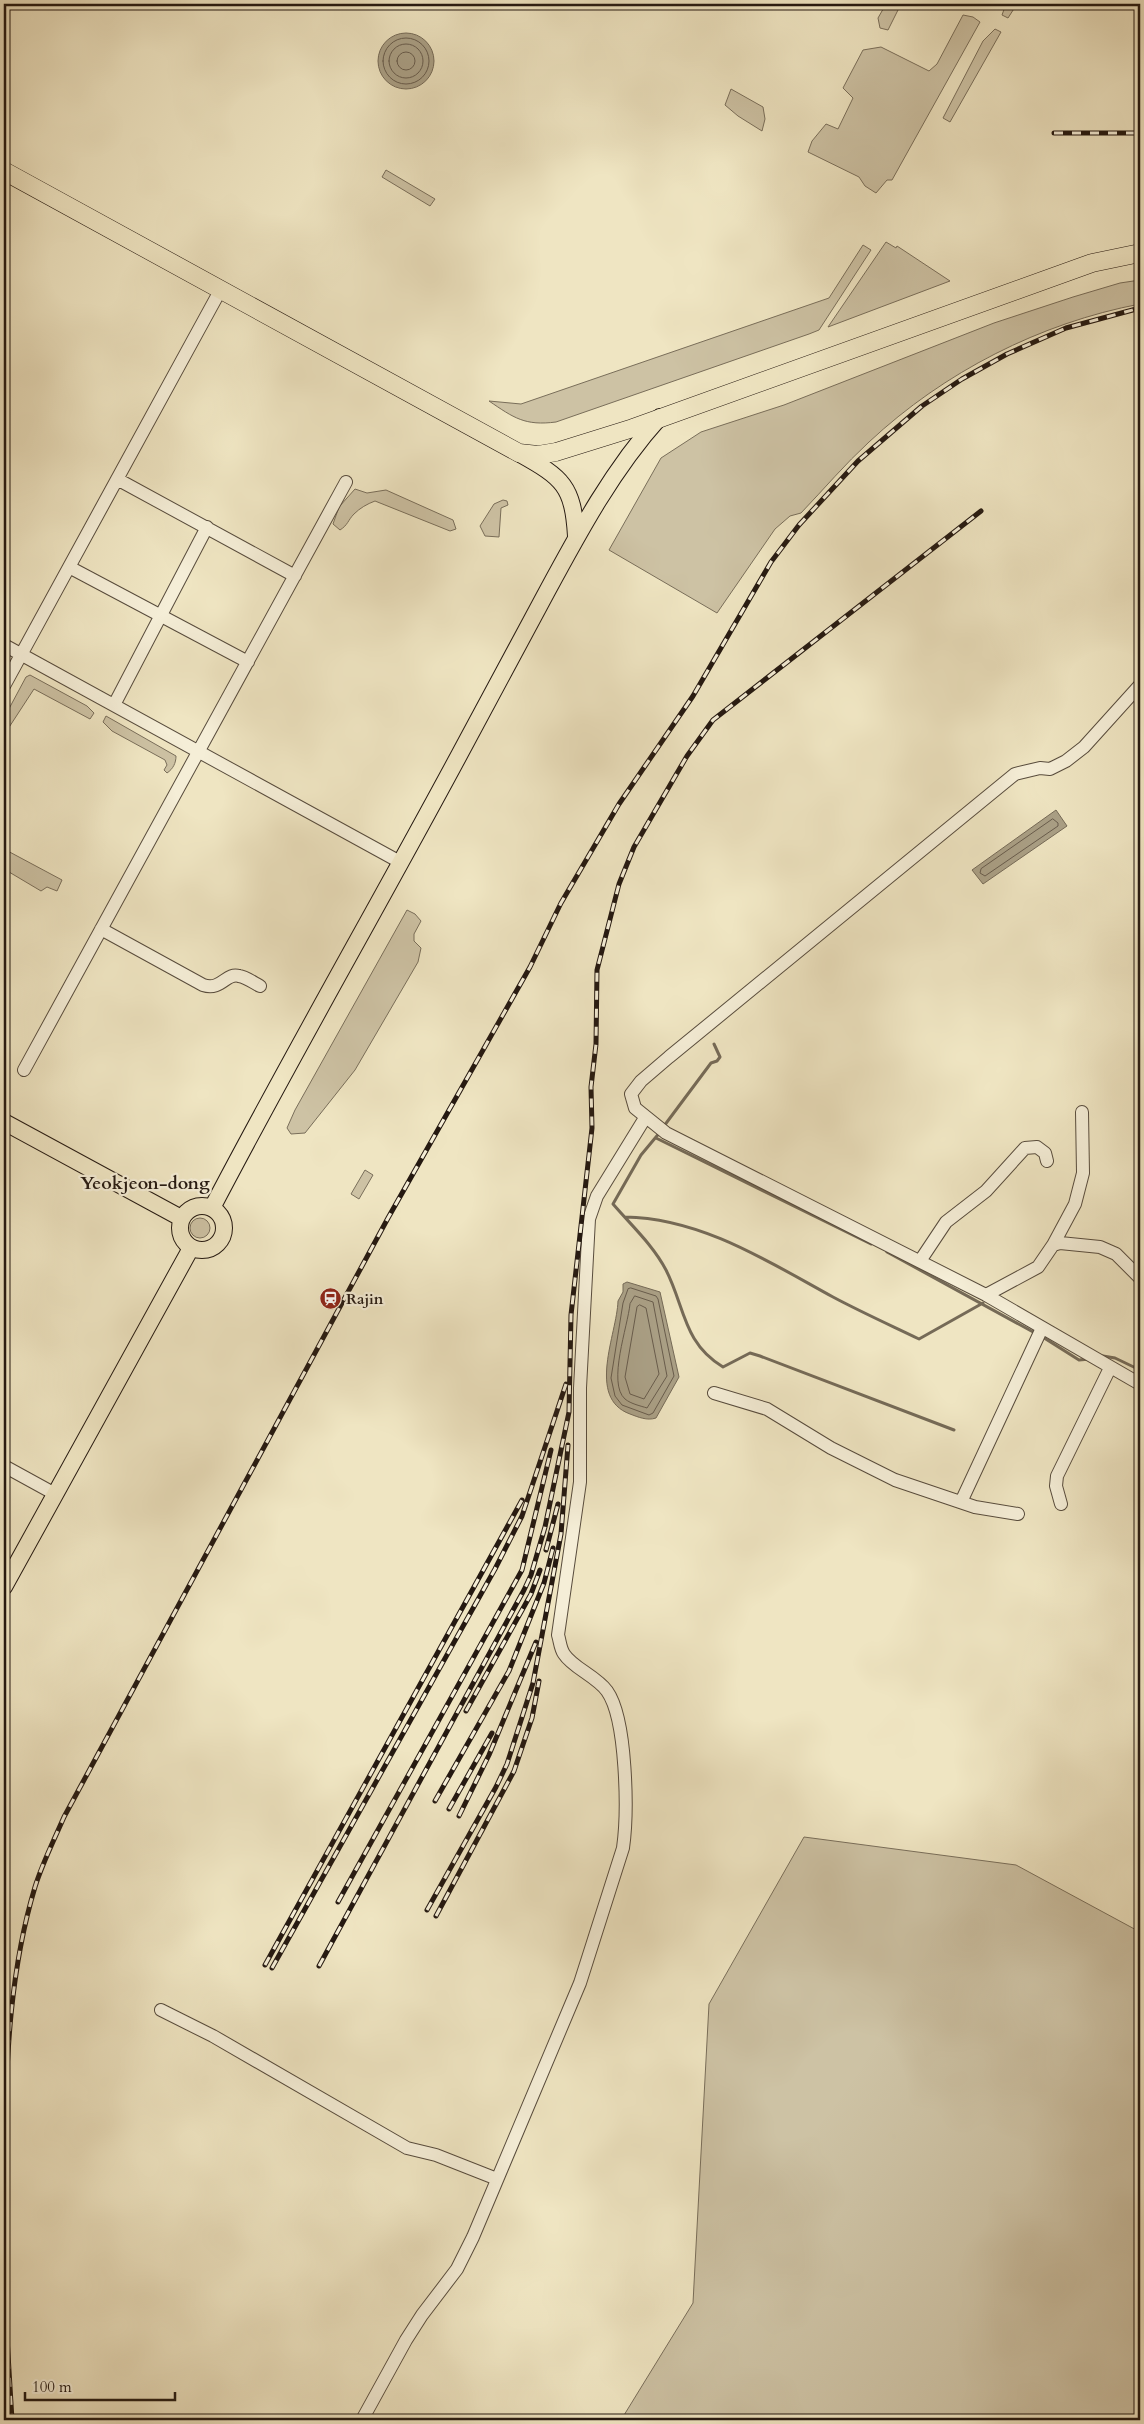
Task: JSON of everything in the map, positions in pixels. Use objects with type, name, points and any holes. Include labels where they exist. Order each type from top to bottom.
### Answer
[{"type":"highway","points":[[4,171],[519,453],[538,455],[556,452],[633,428],[1084,266],[1140,253]]},
{"type":"main road","points":[[212,1208],[270,1097],[400,862],[576,536],[611,480],[660,417]]},
{"type":"main road","points":[[519,453],[552,473],[563,484],[574,507],[576,536]]},
{"type":"main road","points":[[4,1122],[181,1218]]},
{"type":"main road","points":[[195,1207],[212,1208],[223,1222],[222,1239],[208,1250],[191,1248],[180,1235],[181,1218],[195,1207]]},
{"type":"main road","points":[[4,1587],[191,1248]]},
{"type":"street","points":[[4,686],[220,289]]},
{"type":"street","points":[[117,479],[295,576]]},
{"type":"street","points":[[24,1070],[346,482]]},
{"type":"street","points":[[114,705],[207,527]]},
{"type":"street","points":[[69,567],[161,614],[248,662]]},
{"type":"street","points":[[4,645],[400,862]]},
{"type":"street","points":[[1140,685],[1078,752],[1050,769],[1040,768],[1015,774],[920,850],[808,945],[641,1081],[631,1094],[635,1108],[645,1118],[666,1132],[737,1170],[986,1295],[1140,1384]]},
{"type":"street","points":[[101,929],[203,985],[212,988],[220,985],[232,976],[238,975],[260,986]]},
{"type":"street","points":[[986,1295],[1038,1268],[1075,1204],[1083,1173],[1082,1112]]},
{"type":"street","points":[[362,2420],[422,2315],[457,2269],[580,1983],[623,1848],[625,1833],[622,1747],[615,1703],[594,1677],[565,1656],[558,1635],[580,1482],[580,1388],[589,1219],[597,1196],[645,1118]]},
{"type":"street","points":[[920,1261],[946,1222],[986,1191],[1025,1148],[1037,1147],[1045,1153],[1047,1161]]},
{"type":"street","points":[[1053,1245],[1060,1243],[1100,1248],[1116,1254],[1140,1278]]},
{"type":"street","points":[[961,1502],[1042,1328]]},
{"type":"street","points":[[1061,1504],[1056,1486],[1057,1476],[1099,1362]]},
{"type":"street","points":[[714,1393],[767,1409],[831,1448],[895,1480],[961,1502],[1018,1514]]},
{"type":"street","points":[[4,1466],[55,1494]]},
{"type":"street","points":[[161,2010],[213,2036],[407,2148],[436,2155],[497,2179]]},
{"type":"shaded area","points":[[886,4],[901,4],[888,30],[880,28],[878,18]]},
{"type":"shaded area","points":[[1006,4],[1017,4],[1008,18],[1002,15]]},
{"type":"shaded area","points":[[963,15],[973,17],[980,22],[892,180],[887,180],[876,193],[865,186],[859,177],[808,152],[812,141],[826,124],[838,129],[853,98],[843,88],[863,50],[881,47],[929,71],[937,64]]},
{"type":"shaded area","points":[[995,29],[1001,32],[950,122],[943,118],[983,41]]},
{"type":"shaded area","points":[[731,89],[763,107],[765,119],[762,131],[738,116],[725,105]]},
{"type":"shaded area","points":[[386,170],[435,199],[430,206],[382,177]]},
{"type":"shaded area","points":[[886,242],[896,248],[897,246],[950,281],[828,327]]},
{"type":"shaded area","points":[[863,245],[871,250],[819,330],[556,422],[528,422],[513,416],[489,401],[521,404],[829,298]]},
{"type":"shaded area","points":[[1140,280],[1140,304],[1066,324],[995,354],[961,373],[898,417],[860,450],[801,513],[790,516],[775,529],[717,613],[609,550],[661,458],[701,432],[784,405],[994,323],[1120,283]]},
{"type":"shaded area","points":[[355,489],[367,493],[386,490],[453,520],[456,529],[450,531],[375,501],[359,510],[340,530],[333,524],[339,507]]},
{"type":"shaded area","points":[[503,500],[507,501],[508,505],[501,508],[499,537],[485,536],[480,526],[494,504]]},
{"type":"shaded area","points":[[30,675],[87,706],[94,713],[90,719],[34,689],[4,735],[4,718],[26,677]]},
{"type":"shaded area","points":[[106,716],[176,756],[171,770],[167,773],[164,770],[167,765],[165,760],[112,731],[103,722]]},
{"type":"shaded area","points":[[4,849],[62,880],[57,891],[47,887],[41,891],[4,869]]},
{"type":"shaded area","points":[[407,910],[415,914],[421,921],[414,934],[414,941],[421,948],[418,962],[355,1070],[305,1133],[291,1134],[287,1128],[295,1110]]},
{"type":"shaded area","points":[[365,1170],[373,1175],[359,1199],[351,1194]]},
{"type":"shaded area","points":[[200,1218],[207,1221],[210,1228],[207,1235],[200,1238],[193,1235],[190,1228],[193,1221]]},
{"type":"shaded area","points":[[804,1837],[1016,1865],[1140,1932],[1140,2420],[621,2420],[693,2303],[709,2004]]},
{"type":"water","points":[[401,33],[411,33],[426,41],[432,50],[434,61],[432,72],[426,81],[411,89],[401,89],[390,84],[383,77],[378,66],[378,56],[383,45],[390,38]]},
{"type":"water","points":[[1056,810],[1067,826],[983,884],[972,870]]},
{"type":"water","points":[[627,1282],[660,1292],[679,1377],[656,1418],[653,1419],[630,1414],[617,1406],[609,1394],[607,1364],[618,1301],[623,1292],[623,1284]]},
{"type":"waterway","points":[[664,1126],[711,1063],[717,1061],[720,1057],[714,1044]]},
{"type":"waterway","points":[[661,1131],[641,1155],[613,1204],[661,1261],[692,1336],[700,1347],[723,1367],[750,1353],[954,1430]]},
{"type":"waterway","points":[[656,1138],[871,1244]]},
{"type":"waterway","points":[[625,1217],[653,1219],[681,1225],[734,1244],[844,1303],[919,1339],[983,1303]]},
{"type":"waterway","points":[[887,1252],[1035,1333]]},
{"type":"waterway","points":[[1041,1336],[1079,1360],[1090,1359]]},
{"type":"waterway","points":[[1103,1356],[1115,1358],[1140,1370]]},
{"type":"railway","points":[[1054,133],[1140,133]]},
{"type":"railway","points":[[4,2139],[11,2012],[20,1949],[35,1887],[64,1817],[388,1218],[530,967],[561,903],[619,804],[693,696],[771,562],[799,525],[858,461],[922,406],[962,379],[1007,354],[1066,328],[1140,308]]},
{"type":"railway","points":[[319,1966],[524,1590],[531,1575],[545,1527],[569,1412],[571,1315],[592,1128],[591,1087],[596,1044],[597,970],[619,884],[634,847],[687,756],[713,720],[981,511]]},
{"type":"railway","points":[[272,1968],[495,1569],[522,1516],[566,1384]]},
{"type":"railway","points":[[427,1910],[507,1764],[533,1683],[561,1534],[568,1445]]},
{"type":"railway","points":[[338,1902],[522,1570],[551,1450]]},
{"type":"railway","points":[[265,1965],[522,1500]]},
{"type":"railway","points":[[546,1550],[558,1504]]},
{"type":"railway","points":[[435,1801],[509,1671],[544,1583],[553,1548]]},
{"type":"railway","points":[[466,1711],[531,1594],[540,1570]]},
{"type":"railway","points":[[459,1816],[489,1755],[536,1642]]},
{"type":"railway","points":[[436,1916],[514,1771],[532,1718],[539,1681]]},
{"type":"railway","points":[[449,1809],[492,1733]]},
{"type":"railway","points":[[4,2288],[12,2420]]},
{"type":"place","name":"Rajin","points":[[330,1299]]},
{"type":"district","name":"Yeokjeon-dong","points":[[145,1183]]}]
